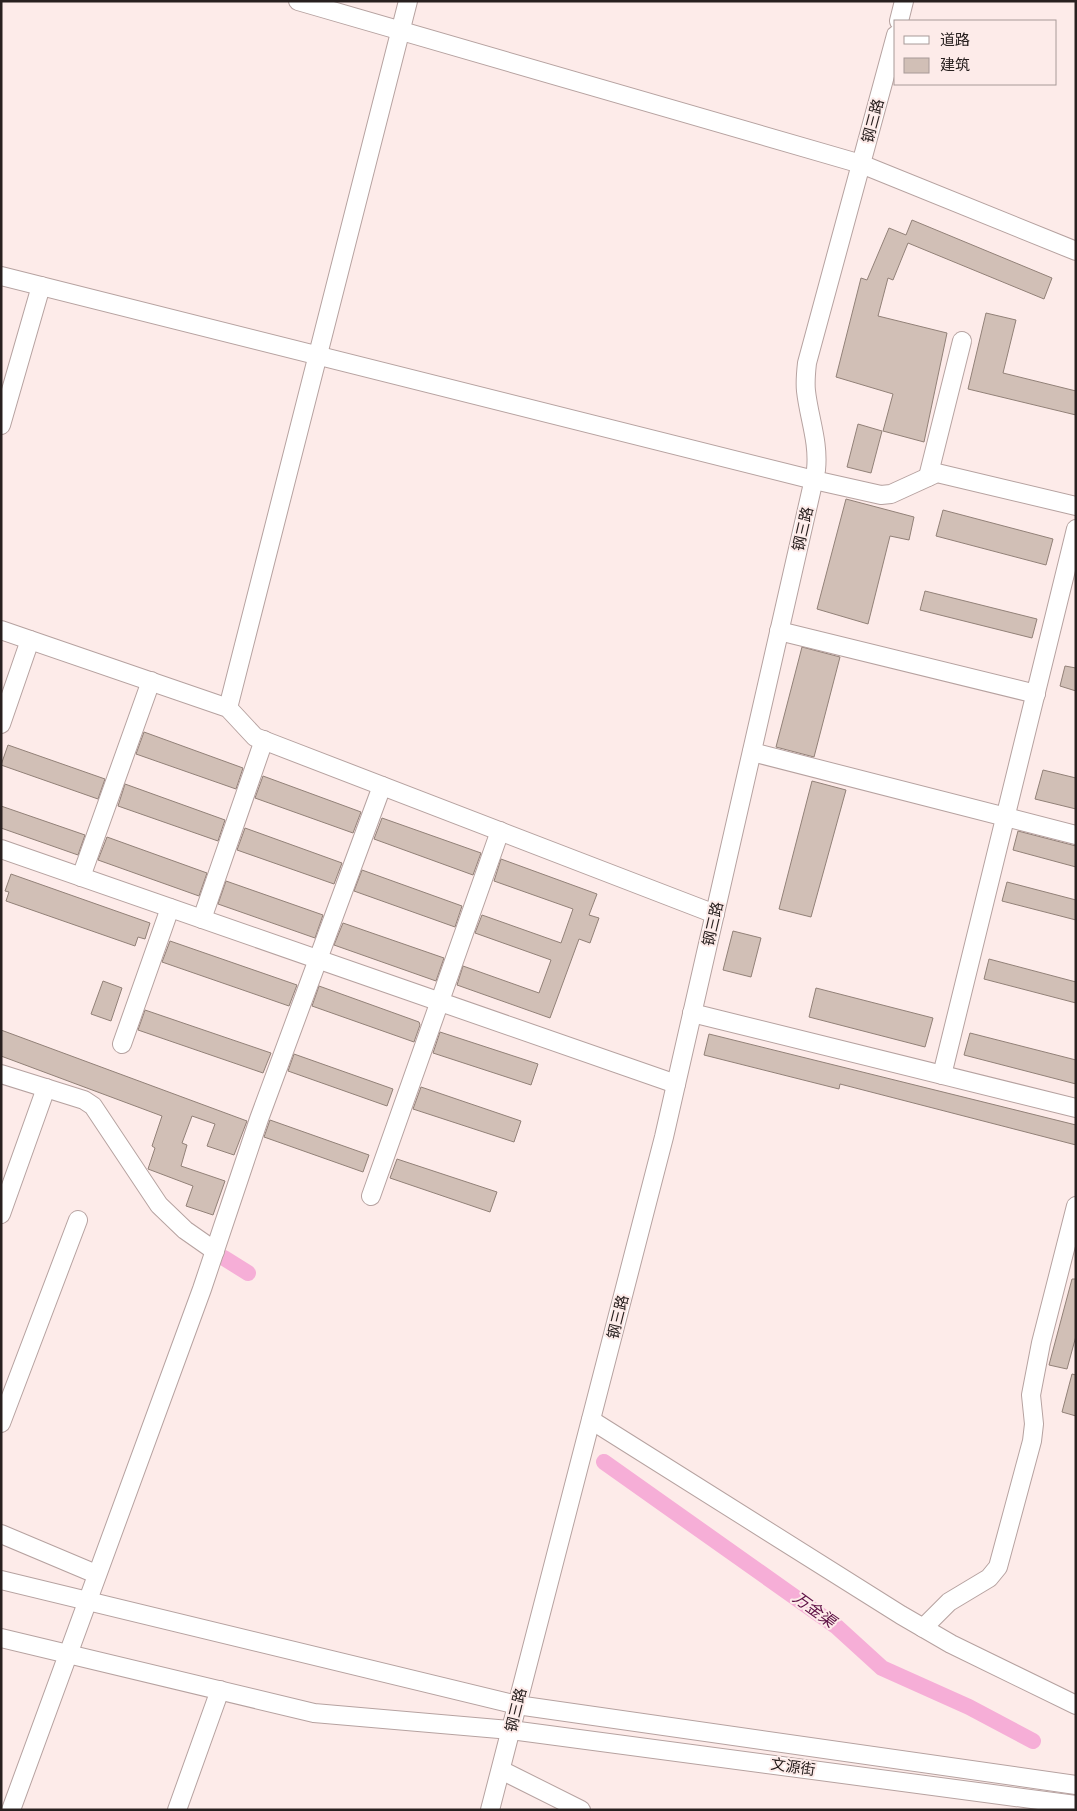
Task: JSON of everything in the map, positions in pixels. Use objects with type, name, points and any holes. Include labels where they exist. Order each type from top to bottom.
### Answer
[{"type":"street","points":[[298,1],[861,164],[1076,251]]},
{"type":"street","points":[[228,708],[408,1]]},
{"type":"street","points":[[899,20],[904,1]]},
{"type":"street","name":"钢三路","points":[[490,1810],[676,1084],[715,914],[814,480],[818,454],[805,390],[807,363],[894,42]]},
{"type":"street","points":[[1,276],[814,480],[881,495],[891,494],[937,473],[1076,506]]},
{"type":"street","points":[[1,425],[41,286]]},
{"type":"street","points":[[928,477],[962,341]]},
{"type":"street","points":[[942,1075],[1076,529]]},
{"type":"street","points":[[1,630],[228,708],[255,737],[715,914]]},
{"type":"street","points":[[779,631],[1036,694]]},
{"type":"street","points":[[1,724],[30,640]]},
{"type":"street","points":[[81,877],[152,682]]},
{"type":"street","points":[[202,919],[264,740]]},
{"type":"street","points":[[752,752],[1076,835]]},
{"type":"street","points":[[11,1810],[215,1251],[259,1118],[382,786]]},
{"type":"street","points":[[371,1196],[500,831]]},
{"type":"street","points":[[1,849],[676,1084]]},
{"type":"street","points":[[122,1044],[170,908]]},
{"type":"street","points":[[692,1014],[1076,1108]]},
{"type":"street","points":[[1,1074],[84,1100],[93,1106],[159,1205],[185,1230],[215,1251]]},
{"type":"street","points":[[1,1214],[46,1088]]},
{"type":"street","points":[[923,1628],[949,1602],[989,1578],[998,1567],[1032,1441],[1034,1424],[1031,1395],[1076,1206]]},
{"type":"street","points":[[1,1423],[78,1220]]},
{"type":"street","points":[[591,1420],[923,1628],[951,1644],[1076,1705]]},
{"type":"street","points":[[1,1534],[96,1574]]},
{"type":"street","name":"文源街","points":[[1,1580],[517,1706],[1076,1785]]},
{"type":"street","name":"文源街","points":[[1,1638],[314,1713],[511,1730],[1076,1805]]},
{"type":"street","points":[[177,1810],[220,1690]]},
{"type":"street","points":[[501,1770],[581,1810]]},
{"type":"building","points":[[912,220],[1052,278],[1044,299],[908,243],[893,280],[888,278],[878,316],[947,333],[924,442],[883,431],[893,394],[836,377],[861,278],[867,280],[889,228],[906,235]]},
{"type":"building","points":[[986,313],[1016,320],[1003,373],[1076,391],[1076,415],[968,389]]},
{"type":"building","points":[[858,424],[882,431],[871,473],[847,467]]},
{"type":"building","points":[[846,499],[914,517],[909,540],[890,536],[868,624],[817,609]]},
{"type":"building","points":[[943,510],[1053,539],[1046,565],[936,536]]},
{"type":"building","points":[[925,591],[1037,619],[1032,638],[920,610]]},
{"type":"building","points":[[802,647],[840,657],[814,757],[776,747]]},
{"type":"building","points":[[1065,666],[1076,668],[1076,691],[1060,686]]},
{"type":"building","points":[[144,732],[243,768],[236,789],[136,754]]},
{"type":"building","points":[[8,745],[105,779],[98,799],[1,765]]},
{"type":"building","points":[[1043,770],[1076,778],[1076,809],[1035,799]]},
{"type":"building","points":[[263,776],[361,812],[353,833],[255,798]]},
{"type":"building","points":[[812,781],[846,790],[811,917],[779,909]]},
{"type":"building","points":[[125,784],[225,820],[218,841],[118,806]]},
{"type":"building","points":[[1,806],[85,835],[78,855],[1,828]]},
{"type":"building","points":[[382,818],[481,853],[473,875],[374,839]]},
{"type":"building","points":[[245,828],[342,863],[334,884],[237,850]]},
{"type":"building","points":[[1018,831],[1076,846],[1076,867],[1013,850]]},
{"type":"building","points":[[107,837],[207,873],[199,896],[98,860]]},
{"type":"building","points":[[501,859],[597,894],[589,915],[599,918],[590,943],[579,939],[550,1018],[457,985],[463,966],[539,993],[551,960],[475,933],[482,915],[561,943],[573,909],[494,881]]},
{"type":"building","points":[[362,870],[462,906],[455,927],[354,891]]},
{"type":"building","points":[[11,874],[150,923],[145,939],[138,937],[135,946],[6,901],[9,892],[5,891]]},
{"type":"building","points":[[226,881],[323,915],[315,938],[218,904]]},
{"type":"building","points":[[1007,882],[1076,900],[1076,920],[1002,901]]},
{"type":"building","points":[[343,923],[444,958],[436,981],[334,945]]},
{"type":"building","points":[[733,931],[761,938],[751,977],[723,970]]},
{"type":"building","points":[[170,941],[297,985],[289,1006],[162,962]]},
{"type":"building","points":[[989,959],[1076,982],[1076,1003],[984,979]]},
{"type":"building","points":[[103,981],[122,988],[111,1021],[91,1014]]},
{"type":"building","points":[[319,986],[419,1022],[420,1025],[414,1042],[312,1006]]},
{"type":"building","points":[[816,988],[933,1018],[925,1047],[809,1017]]},
{"type":"building","points":[[145,1010],[271,1053],[263,1073],[138,1030]]},
{"type":"building","points":[[1,1030],[247,1121],[234,1155],[207,1146],[215,1124],[192,1116],[182,1143],[187,1145],[181,1166],[225,1181],[213,1215],[186,1206],[193,1186],[148,1169],[155,1148],[152,1146],[162,1116],[1,1056]]},
{"type":"building","points":[[440,1032],[538,1064],[531,1085],[433,1053]]},
{"type":"building","points":[[970,1033],[1076,1060],[1076,1084],[964,1055]]},
{"type":"building","points":[[709,1034],[1076,1125],[1076,1145],[840,1084],[839,1089],[704,1055]]},
{"type":"building","points":[[294,1054],[393,1089],[387,1106],[288,1071]]},
{"type":"building","points":[[421,1087],[521,1121],[514,1142],[413,1109]]},
{"type":"building","points":[[270,1120],[369,1155],[363,1172],[264,1137]]},
{"type":"building","points":[[397,1159],[497,1192],[490,1212],[390,1178]]},
{"type":"building","points":[[1072,1279],[1076,1279],[1076,1336],[1067,1369],[1049,1365]]},
{"type":"building","points":[[1072,1374],[1076,1375],[1076,1416],[1062,1412]]},
{"type":"waterway","name":"万金渠","points":[[224,1258],[248,1273]]},
{"type":"waterway","name":"万金渠","points":[[604,1462],[837,1627],[882,1668],[969,1707],[1033,1741]]}]
